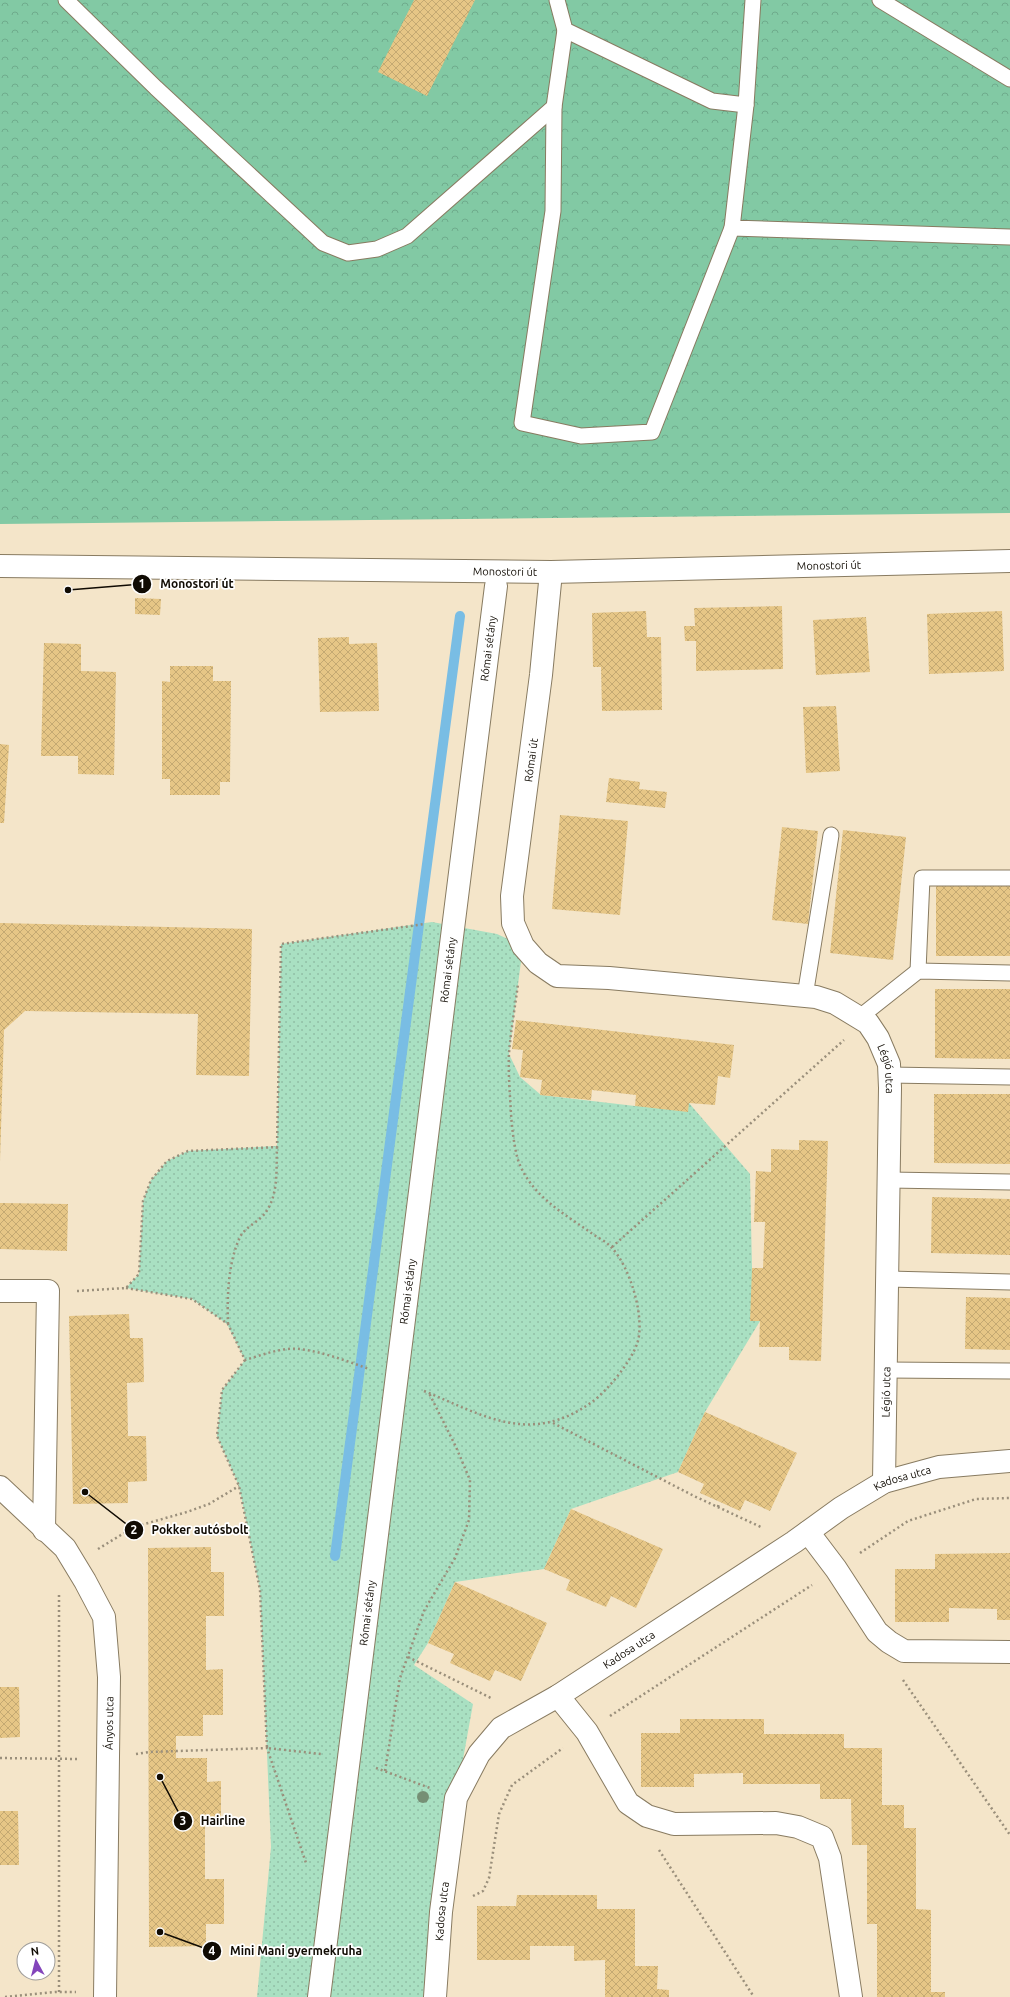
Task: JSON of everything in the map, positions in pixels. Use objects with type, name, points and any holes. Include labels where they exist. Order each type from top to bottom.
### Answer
[{"type":"street","name":"Monostori út","points":[[0,566],[551,572],[1010,561]]},
{"type":"street","name":"Római út","points":[[523,946],[513,923],[512,896],[540,690],[551,572]]},
{"type":"street","name":"Római sétány","points":[[319,1997],[496,586]]},
{"type":"street","name":"Légió utca","points":[[523,946],[538,963],[557,976],[609,978],[805,996],[835,1003],[860,1017],[868,1024],[878,1038],[889,1064],[888,1279],[884,1482]]},
{"type":"street","points":[[0,1291],[48,1292],[44,1530]]},
{"type":"street","name":"Kadosa utca","points":[[435,1997],[441,1912],[456,1798],[478,1754],[501,1728],[558,1696],[801,1537],[841,1508],[884,1482],[939,1467],[1010,1461]]},
{"type":"street","name":"Ányos utca","points":[[0,1487],[44,1530],[65,1548],[104,1618],[109,1677],[105,1994]]},
{"type":"street","points":[[801,1537],[836,1569],[877,1632],[889,1642],[904,1650],[1010,1652]]},
{"type":"street","points":[[558,1696],[587,1732],[628,1803],[647,1816],[674,1824],[776,1822],[798,1827],[822,1837],[830,1858],[851,1997]]},
{"type":"lane","points":[[66,0],[156,88],[323,244],[348,253],[377,249],[406,236],[554,107]]},
{"type":"lane","points":[[558,0],[565,30],[554,107],[553,211],[522,423],[581,436],[652,432],[732,228],[746,105],[753,0]]},
{"type":"lane","points":[[880,0],[1010,79]]},
{"type":"lane","points":[[565,30],[712,101],[746,105]]},
{"type":"lane","points":[[732,228],[1010,237]]},
{"type":"lane","points":[[805,996],[830,835]]},
{"type":"lane","points":[[918,971],[922,878],[1010,878]]},
{"type":"lane","points":[[860,1017],[918,971],[1010,973]]},
{"type":"lane","points":[[889,1075],[1010,1077]]},
{"type":"lane","points":[[889,1180],[1010,1182]]},
{"type":"lane","points":[[888,1279],[1010,1282]]},
{"type":"lane","points":[[886,1370],[1010,1371]]},
{"type":"path","points":[[245,1360],[228,1324],[227,1307],[234,1253],[241,1235],[266,1212],[276,1189],[281,944],[432,922]]},
{"type":"path","points":[[307,1868],[267,1748],[260,1590],[239,1486],[217,1436],[222,1390],[245,1360],[270,1352],[299,1349],[343,1360],[376,1371],[496,1421],[527,1425],[552,1422],[577,1413],[600,1396],[623,1368],[637,1344],[640,1322],[636,1299],[627,1272],[612,1247],[543,1198],[526,1178],[518,1158],[512,1127],[509,1054],[523,946]]},
{"type":"path","points":[[612,1247],[843,1041],[860,1017]]},
{"type":"path","points":[[126,1288],[138,1274],[143,1200],[151,1180],[167,1160],[188,1151],[276,1146]]},
{"type":"path","points":[[48,1292],[126,1288],[192,1299],[228,1324]]},
{"type":"path","points":[[386,1771],[400,1678],[424,1612],[455,1558],[469,1520],[470,1480],[456,1447],[429,1393]]},
{"type":"path","points":[[552,1422],[718,1507],[801,1537]]},
{"type":"path","points":[[74,1563],[134,1527],[202,1507],[239,1486]]},
{"type":"path","points":[[471,1896],[483,1891],[489,1878],[500,1814],[512,1785],[587,1732],[908,1522],[976,1499],[1010,1498]]},
{"type":"path","points":[[718,1507],[719,1502]]},
{"type":"path","points":[[59,1594],[59,1992]]},
{"type":"path","points":[[408,1657],[524,1715]]},
{"type":"path","points":[[902,1678],[1010,1835]]},
{"type":"path","points":[[0,1758],[108,1759],[149,1752],[267,1748],[349,1757],[456,1798]]},
{"type":"path","points":[[658,1850],[754,1997]]},
{"type":"path","points":[[5,1997],[59,1992],[105,1994]]},
{"type":"green space","points":[[0,0],[1010,0],[1010,513],[0,524]]},
{"type":"green space","points":[[432,922],[497,934],[523,946],[509,1054],[520,1077],[541,1095],[635,1106],[689,1103],[750,1174],[752,1268],[760,1321],[705,1412],[678,1472],[571,1509],[544,1569],[455,1582],[428,1643],[414,1665],[473,1704],[456,1798],[435,1997],[257,1997],[271,1847],[260,1590],[239,1486],[217,1436],[222,1390],[245,1360],[227,1324],[192,1299],[126,1288],[139,1274],[143,1201],[151,1180],[167,1161],[188,1151],[277,1146],[281,944]]},
{"type":"building","points":[[414,0],[475,0],[427,96],[378,72]]},
{"type":"building","points":[[135,598],[161,599],[160,615],[135,614]]},
{"type":"building","points":[[782,606],[783,669],[696,671],[696,641],[685,641],[684,626],[695,626],[694,608]]},
{"type":"building","points":[[646,611],[647,637],[661,637],[662,710],[602,711],[601,667],[593,667],[592,613]]},
{"type":"building","points":[[1002,611],[1004,671],[929,674],[927,614]]},
{"type":"building","points":[[866,617],[870,672],[816,675],[813,620]]},
{"type":"building","points":[[349,637],[349,644],[377,643],[379,711],[320,712],[318,638]]},
{"type":"building","points":[[44,643],[81,644],[81,671],[116,672],[114,775],[78,774],[78,756],[41,756]]},
{"type":"building","points":[[170,666],[213,666],[213,681],[231,681],[230,782],[220,782],[220,795],[170,795],[170,779],[162,779],[162,681],[170,682]]},
{"type":"building","points":[[836,706],[840,771],[806,773],[803,707]]},
{"type":"building","points":[[0,744],[9,745],[4,823],[0,823]]},
{"type":"building","points":[[609,778],[640,782],[639,789],[667,792],[665,808],[606,802]]},
{"type":"building","points":[[560,815],[628,821],[620,915],[552,909]]},
{"type":"building","points":[[782,827],[818,831],[808,924],[772,920]]},
{"type":"building","points":[[843,830],[906,837],[893,960],[830,953]]},
{"type":"building","points":[[936,886],[1010,886],[1010,956],[936,956]]},
{"type":"building","points":[[0,923],[252,929],[249,1076],[196,1075],[198,1014],[25,1011],[4,1030],[0,1162]]},
{"type":"building","points":[[935,989],[1010,989],[1010,1059],[935,1058]]},
{"type":"building","points":[[516,1020],[734,1045],[730,1078],[718,1076],[715,1105],[689,1103],[688,1112],[635,1106],[636,1095],[592,1090],[591,1100],[540,1095],[542,1080],[520,1077],[523,1050],[512,1049]]},
{"type":"building","points":[[934,1094],[1010,1094],[1010,1164],[934,1163]]},
{"type":"building","points":[[799,1140],[828,1141],[821,1361],[789,1360],[789,1347],[759,1347],[760,1321],[750,1321],[752,1268],[763,1268],[765,1222],[754,1222],[756,1171],[771,1172],[771,1149],[799,1150]]},
{"type":"building","points":[[932,1197],[1010,1199],[1010,1255],[931,1253]]},
{"type":"building","points":[[0,1203],[68,1204],[67,1251],[0,1249]]},
{"type":"building","points":[[966,1297],[1010,1298],[1010,1350],[965,1349]]},
{"type":"building","points":[[129,1314],[130,1338],[143,1338],[144,1382],[127,1383],[128,1436],[146,1436],[147,1481],[128,1482],[128,1503],[73,1504],[69,1316]]},
{"type":"building","points":[[705,1412],[797,1453],[770,1511],[745,1500],[740,1511],[700,1493],[704,1484],[678,1472]]},
{"type":"building","points":[[571,1509],[663,1549],[636,1608],[611,1596],[606,1607],[566,1590],[570,1580],[544,1569]]},
{"type":"building","points":[[211,1547],[211,1572],[224,1572],[224,1616],[206,1616],[206,1670],[223,1669],[223,1715],[203,1715],[203,1736],[176,1736],[176,1758],[207,1758],[207,1782],[221,1781],[221,1825],[205,1826],[205,1879],[224,1879],[224,1924],[206,1924],[206,1946],[149,1947],[148,1548]]},
{"type":"building","points":[[1010,1553],[1010,1620],[997,1620],[997,1609],[949,1608],[949,1622],[895,1622],[895,1569],[935,1569],[935,1554]]},
{"type":"building","points":[[455,1582],[547,1623],[521,1681],[495,1670],[490,1681],[450,1663],[454,1654],[428,1643]]},
{"type":"building","points":[[0,1687],[19,1687],[20,1737],[0,1738]]},
{"type":"building","points":[[680,1719],[764,1719],[764,1734],[844,1734],[844,1748],[882,1748],[882,1805],[904,1805],[904,1828],[916,1828],[916,1909],[931,1910],[931,1992],[945,1992],[945,1997],[877,1997],[877,1924],[867,1924],[867,1845],[852,1845],[851,1799],[820,1799],[820,1784],[743,1784],[743,1773],[694,1774],[694,1787],[641,1787],[641,1733],[680,1733]]},
{"type":"building","points":[[0,1811],[18,1811],[19,1865],[0,1865]]},
{"type":"building","points":[[517,1895],[597,1895],[597,1909],[635,1909],[635,1966],[658,1966],[657,1989],[669,1990],[669,1997],[605,1997],[605,1960],[574,1961],[574,1946],[530,1946],[530,1960],[477,1960],[477,1906],[516,1906]]},
{"type":"waterway","points":[[335,1556],[460,616]]},
{"type":"place","name":"Monostori út","points":[[68,590]]},
{"type":"place","name":"Pokker autósbolt","points":[[85,1492]]},
{"type":"place","name":"Hairline","points":[[160,1777]]},
{"type":"place","name":"Mini Mani gyermekruha","points":[[160,1932]]}]
